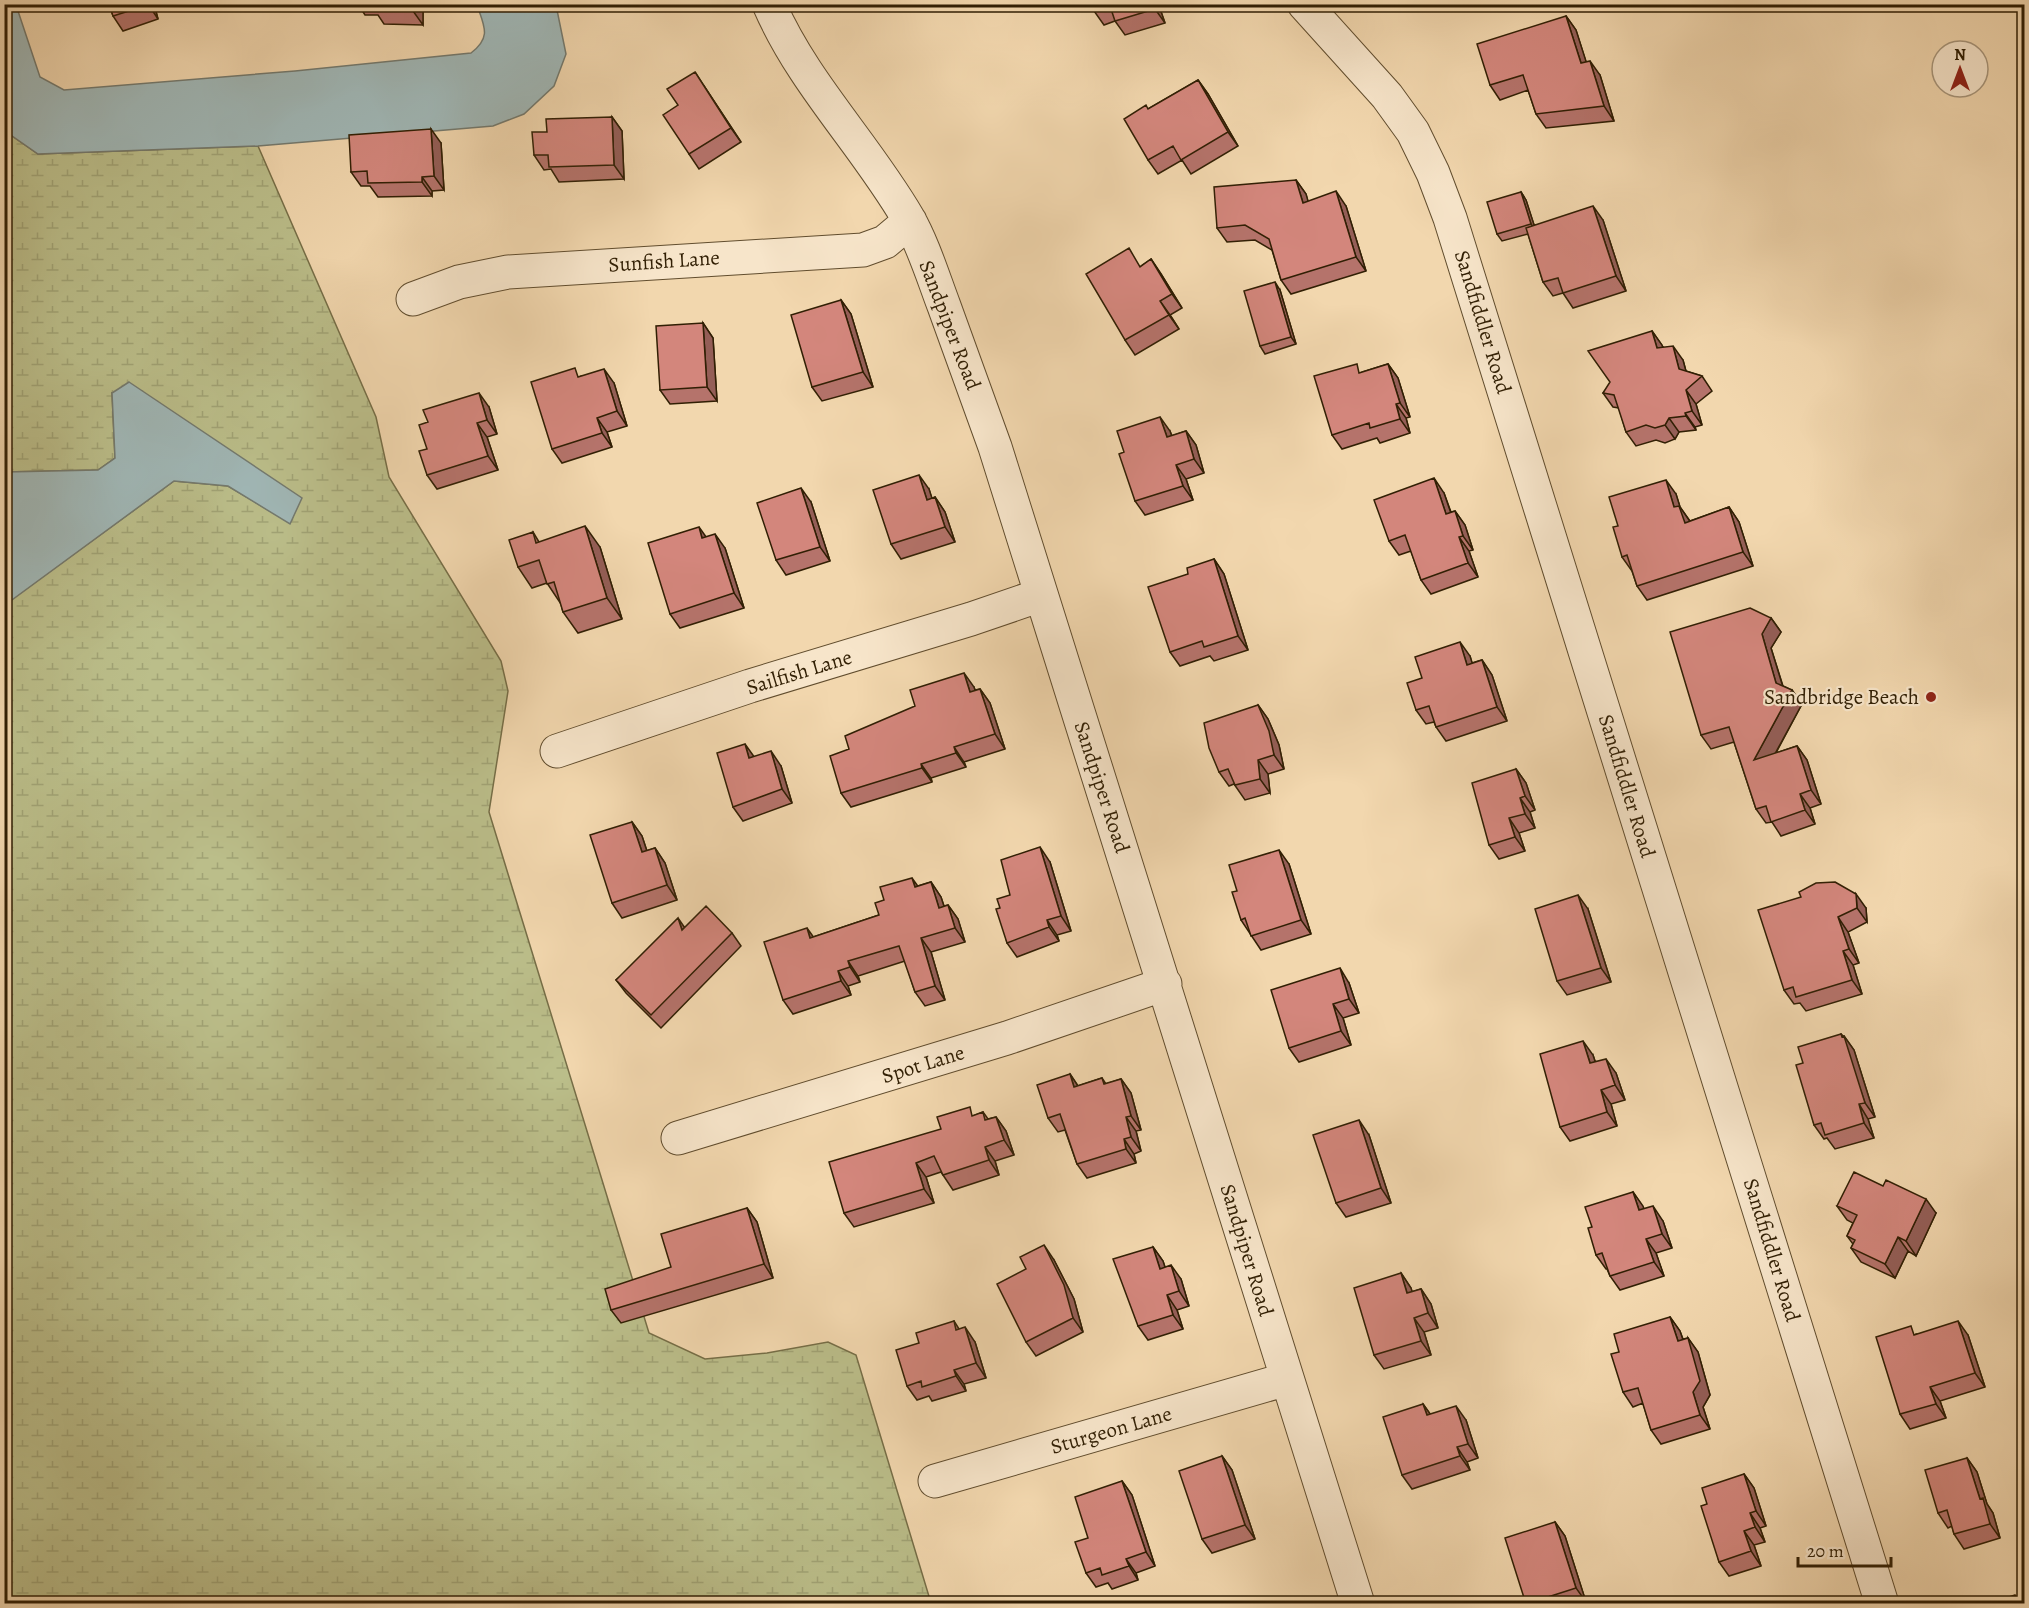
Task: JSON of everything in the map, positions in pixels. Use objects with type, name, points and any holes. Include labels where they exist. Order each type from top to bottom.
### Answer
[{"type":"street","name":"Sandpiper Road","points":[[769,4],[779,28],[808,76],[886,181],[910,221],[934,281],[995,447],[1358,1604]]},
{"type":"street","name":"Sandfiddler Road","points":[[1304,4],[1387,96],[1413,132],[1433,173],[1450,218],[1882,1604]]},
{"type":"street","name":"Sunfish Lane","points":[[413,299],[459,282],[508,272],[863,249],[885,242],[910,221]]},
{"type":"street","name":"Sailfish Lane","points":[[557,751],[750,686],[971,619],[1041,595]]},
{"type":"street","name":"Spot Lane","points":[[678,1138],[1007,1038],[1165,984]]},
{"type":"street","name":"Sturgeon Lane","points":[[934,1481],[1287,1379]]},
{"type":"green space","points":[[5,131],[38,154],[258,146],[376,417],[389,477],[501,661],[508,691],[489,812],[649,1333],[705,1359],[767,1353],[828,1342],[856,1355],[931,1603],[5,1603],[4,605],[174,481],[228,486],[290,523],[301,498],[112,393],[115,458],[98,470],[5,472]]},
{"type":"water","points":[[5,5],[16,5],[40,77],[64,90],[295,71],[471,53],[482,42],[484,36],[484,25],[477,5],[556,5],[566,54],[554,86],[524,114],[493,126],[258,146],[38,154],[5,131]]},
{"type":"water","points":[[129,382],[302,498],[290,524],[228,486],[174,481],[5,605],[5,472],[98,470],[115,458],[112,393]]},
{"type":"building","points":[[109,4],[148,4],[148,5],[113,16]]},
{"type":"building","points":[[375,4],[413,4],[413,11],[375,10]]},
{"type":"building","points":[[1092,4],[1154,4],[1155,9],[1115,21],[1110,6],[1094,11]]},
{"type":"building","points":[[1566,16],[1581,63],[1590,61],[1604,106],[1536,114],[1523,75],[1490,85],[1477,44]]},
{"type":"building","points":[[695,72],[731,128],[689,154],[663,115],[678,105],[667,89]]},
{"type":"building","points":[[1198,80],[1228,132],[1181,160],[1173,146],[1148,160],[1124,119],[1146,105],[1148,109]]},
{"type":"building","points":[[612,117],[614,165],[549,167],[548,155],[534,155],[532,132],[547,132],[546,119]]},
{"type":"building","points":[[431,129],[434,176],[422,177],[422,182],[368,183],[367,171],[351,172],[349,135]]},
{"type":"building","points":[[1296,180],[1303,203],[1336,191],[1356,257],[1281,280],[1269,239],[1245,225],[1217,228],[1214,187]]},
{"type":"building","points":[[1521,192],[1531,224],[1497,234],[1487,202]]},
{"type":"building","points":[[1593,206],[1616,276],[1563,293],[1558,278],[1543,282],[1526,228]]},
{"type":"building","points":[[1129,248],[1140,267],[1151,259],[1172,294],[1160,301],[1169,315],[1125,340],[1086,274]]},
{"type":"building","points":[[1275,282],[1291,337],[1260,346],[1244,291]]},
{"type":"building","points":[[841,300],[863,372],[812,387],[791,315]]},
{"type":"building","points":[[703,323],[707,387],[660,390],[656,326]]},
{"type":"building","points":[[1652,331],[1657,348],[1673,346],[1679,369],[1702,376],[1686,390],[1692,411],[1685,413],[1686,416],[1669,418],[1665,425],[1655,428],[1646,425],[1626,432],[1614,395],[1603,393],[1610,382],[1588,351]]},
{"type":"building","points":[[1357,364],[1359,373],[1388,364],[1400,403],[1396,404],[1400,419],[1370,428],[1369,423],[1332,435],[1314,376]]},
{"type":"building","points":[[575,368],[578,377],[604,369],[617,411],[597,418],[602,433],[552,449],[531,382]]},
{"type":"building","points":[[479,393],[487,420],[477,423],[488,456],[427,475],[419,451],[427,449],[419,425],[428,422],[423,410]]},
{"type":"building","points":[[1160,417],[1167,437],[1186,431],[1194,459],[1176,465],[1183,486],[1135,501],[1119,454],[1124,452],[1117,431]]},
{"type":"building","points":[[919,475],[927,500],[935,497],[945,527],[891,544],[873,490]]},
{"type":"building","points":[[1434,478],[1446,514],[1455,511],[1463,536],[1459,537],[1468,563],[1421,580],[1405,535],[1389,541],[1374,500]]},
{"type":"building","points":[[1666,480],[1674,507],[1679,506],[1685,523],[1729,507],[1743,552],[1637,586],[1627,555],[1622,557],[1613,527],[1618,526],[1609,497]]},
{"type":"building","points":[[801,488],[820,547],[776,560],[757,503]]},
{"type":"building","points":[[585,526],[607,598],[563,612],[554,582],[547,584],[539,560],[518,567],[509,540],[533,532],[536,543]]},
{"type":"building","points":[[699,527],[702,538],[715,534],[734,593],[670,614],[648,543]]},
{"type":"building","points":[[1214,559],[1238,636],[1204,647],[1202,641],[1170,652],[1148,587],[1188,574],[1187,568]]},
{"type":"building","points":[[1750,608],[1771,618],[1762,634],[1776,683],[1792,690],[1754,760],[1797,746],[1811,790],[1800,794],[1805,810],[1771,822],[1766,806],[1756,809],[1729,727],[1701,735],[1670,632]]},
{"type":"building","points":[[1460,642],[1467,665],[1482,660],[1497,707],[1436,727],[1429,706],[1416,710],[1407,683],[1422,678],[1415,657]]},
{"type":"building","points":[[964,673],[970,692],[980,689],[995,734],[954,747],[956,753],[921,764],[922,768],[841,793],[830,756],[849,749],[845,736],[915,706],[910,690]]},
{"type":"building","points":[[1258,705],[1269,731],[1274,755],[1258,760],[1260,779],[1235,785],[1228,769],[1219,772],[1209,748],[1204,723]]},
{"type":"building","points":[[745,744],[749,758],[771,751],[782,789],[733,807],[717,753]]},
{"type":"building","points":[[1516,769],[1525,796],[1520,798],[1525,814],[1509,818],[1515,837],[1489,845],[1472,783]]},
{"type":"building","points":[[632,822],[642,852],[655,848],[667,885],[612,903],[590,835]]},
{"type":"building","points":[[1040,847],[1061,916],[1047,920],[1049,927],[1007,943],[996,909],[1000,908],[997,899],[1010,895],[1001,860]]},
{"type":"building","points":[[1279,850],[1301,920],[1251,936],[1245,918],[1241,920],[1232,892],[1237,891],[1229,865]]},
{"type":"building","points":[[912,878],[915,887],[931,882],[939,908],[948,905],[955,928],[921,938],[935,986],[915,992],[899,946],[848,961],[850,967],[838,971],[841,981],[783,1000],[764,942],[807,928],[810,938],[879,915],[875,903],[884,900],[880,887]]},
{"type":"building","points":[[1835,882],[1856,894],[1857,908],[1838,917],[1849,949],[1843,951],[1852,980],[1796,997],[1793,987],[1784,990],[1758,910],[1801,897],[1799,892],[1816,883]]},
{"type":"building","points":[[1578,895],[1601,968],[1557,981],[1535,909]]},
{"type":"building","points":[[706,906],[732,933],[651,1015],[616,980],[678,918],[682,930]]},
{"type":"building","points":[[1340,968],[1349,999],[1333,1004],[1341,1031],[1289,1048],[1271,990]]},
{"type":"building","points":[[1841,1034],[1842,1037],[1844,1036],[1865,1103],[1859,1104],[1864,1123],[1825,1135],[1821,1123],[1814,1125],[1796,1065],[1803,1063],[1798,1047]]},
{"type":"building","points":[[1583,1041],[1590,1063],[1606,1059],[1615,1085],[1601,1090],[1607,1112],[1560,1127],[1540,1054]]},
{"type":"building","points":[[1070,1074],[1074,1087],[1102,1078],[1104,1084],[1121,1079],[1131,1116],[1126,1117],[1131,1137],[1124,1139],[1126,1149],[1077,1164],[1060,1114],[1048,1118],[1037,1085]]},
{"type":"building","points":[[970,1107],[972,1116],[983,1112],[985,1120],[996,1117],[1004,1140],[985,1147],[989,1160],[943,1175],[934,1156],[916,1163],[924,1189],[844,1213],[829,1162],[941,1129],[937,1117]]},
{"type":"building","points":[[1359,1120],[1381,1188],[1336,1203],[1313,1135]]},
{"type":"building","points":[[1854,1172],[1883,1186],[1886,1180],[1926,1199],[1906,1241],[1898,1237],[1885,1264],[1851,1248],[1855,1240],[1847,1236],[1857,1215],[1837,1206]]},
{"type":"building","points":[[1633,1192],[1639,1210],[1653,1206],[1662,1234],[1646,1239],[1654,1262],[1610,1276],[1602,1253],[1596,1255],[1588,1228],[1592,1227],[1585,1207]]},
{"type":"building","points":[[747,1208],[764,1264],[611,1310],[605,1289],[671,1267],[661,1234]]},
{"type":"building","points":[[1044,1245],[1064,1285],[1073,1318],[1026,1342],[997,1284],[1026,1269],[1020,1257]]},
{"type":"building","points":[[1153,1247],[1160,1269],[1171,1265],[1179,1291],[1167,1295],[1173,1315],[1138,1326],[1113,1259]]},
{"type":"building","points":[[1401,1273],[1407,1293],[1421,1289],[1428,1313],[1414,1318],[1421,1341],[1374,1355],[1354,1288]]},
{"type":"building","points":[[1670,1317],[1678,1341],[1688,1338],[1700,1381],[1693,1392],[1700,1415],[1651,1430],[1638,1388],[1623,1392],[1611,1354],[1619,1352],[1614,1334]]},
{"type":"building","points":[[954,1321],[956,1330],[965,1327],[976,1363],[954,1370],[956,1376],[922,1387],[921,1381],[907,1386],[896,1350],[919,1343],[916,1333]]},
{"type":"building","points":[[1958,1321],[1975,1373],[1930,1387],[1936,1404],[1900,1414],[1876,1337],[1911,1326],[1914,1335]]},
{"type":"building","points":[[1423,1404],[1427,1415],[1456,1406],[1468,1444],[1457,1447],[1460,1456],[1402,1475],[1383,1417]]},
{"type":"building","points":[[1222,1456],[1245,1525],[1202,1539],[1179,1471]]},
{"type":"building","points":[[1967,1458],[1980,1499],[1983,1498],[1990,1524],[1954,1534],[1947,1510],[1938,1513],[1925,1470]]},
{"type":"building","points":[[1744,1474],[1756,1511],[1750,1513],[1755,1527],[1744,1531],[1751,1551],[1719,1562],[1701,1506],[1707,1504],[1702,1488]]},
{"type":"building","points":[[1122,1481],[1146,1552],[1126,1559],[1129,1566],[1102,1575],[1100,1568],[1086,1573],[1075,1542],[1088,1538],[1075,1497]]},
{"type":"building","points":[[1555,1522],[1576,1588],[1526,1604],[1505,1538]]},
{"type":"building","points":[[2015,1595],[2018,1604],[1988,1604]]},
{"type":"place","name":"Sandbridge Beach","points":[[1931,697]]}]
